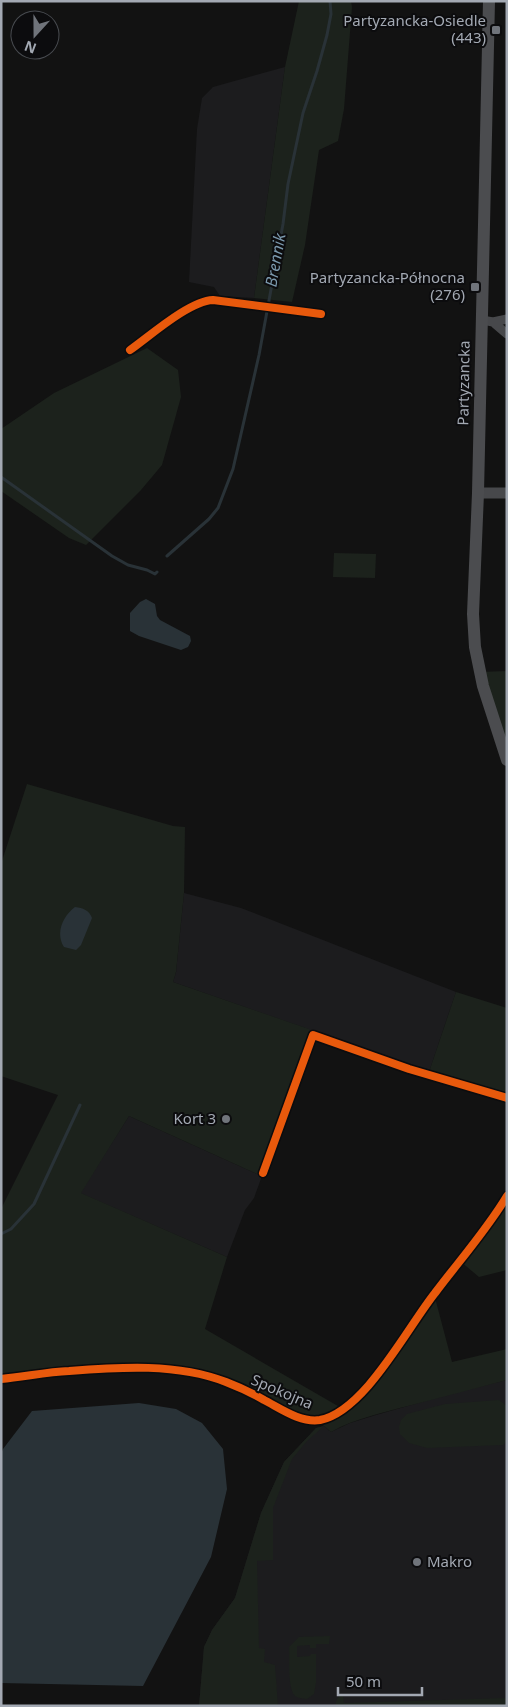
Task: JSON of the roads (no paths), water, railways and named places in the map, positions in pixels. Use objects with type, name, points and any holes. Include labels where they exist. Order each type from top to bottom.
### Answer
[{"type":"main road","name":"Partyzancka","points":[[489,1],[487,321],[473,609],[474,647],[490,711],[507,760]]},
{"type":"street","points":[[130,350],[203,300],[320,314]]},
{"type":"street","points":[[487,321],[507,319]]},
{"type":"street","points":[[487,321],[507,334]]},
{"type":"street","points":[[478,494],[507,494]]},
{"type":"street","points":[[263,1173],[313,1035],[409,1069],[507,1098]]},
{"type":"street","name":"Spokojna","points":[[1,1379],[68,1371],[115,1368],[149,1368],[191,1372],[226,1382],[296,1416],[317,1420],[326,1418],[343,1409],[370,1384],[434,1294],[472,1248],[507,1196]]},
{"type":"waterway","name":"Brennik","points":[[167,556],[209,519],[218,508],[233,469],[259,355],[283,224],[288,184],[303,113],[327,35],[331,14],[330,1]]},
{"type":"waterway","name":"Brennik","points":[[1,477],[112,556],[128,565],[155,574],[157,572]]},
{"type":"waterway","points":[[1,1234],[11,1229],[34,1204],[80,1105]]},
{"type":"place","name":"Partyzancka-Osiedle (443)","points":[[496,30]]},
{"type":"place","name":"Partyzancka-Północna (276)","points":[[475,287]]},
{"type":"place","name":"Kort 3","points":[[226,1119]]},
{"type":"place","name":"Makro","points":[[417,1562]]}]
